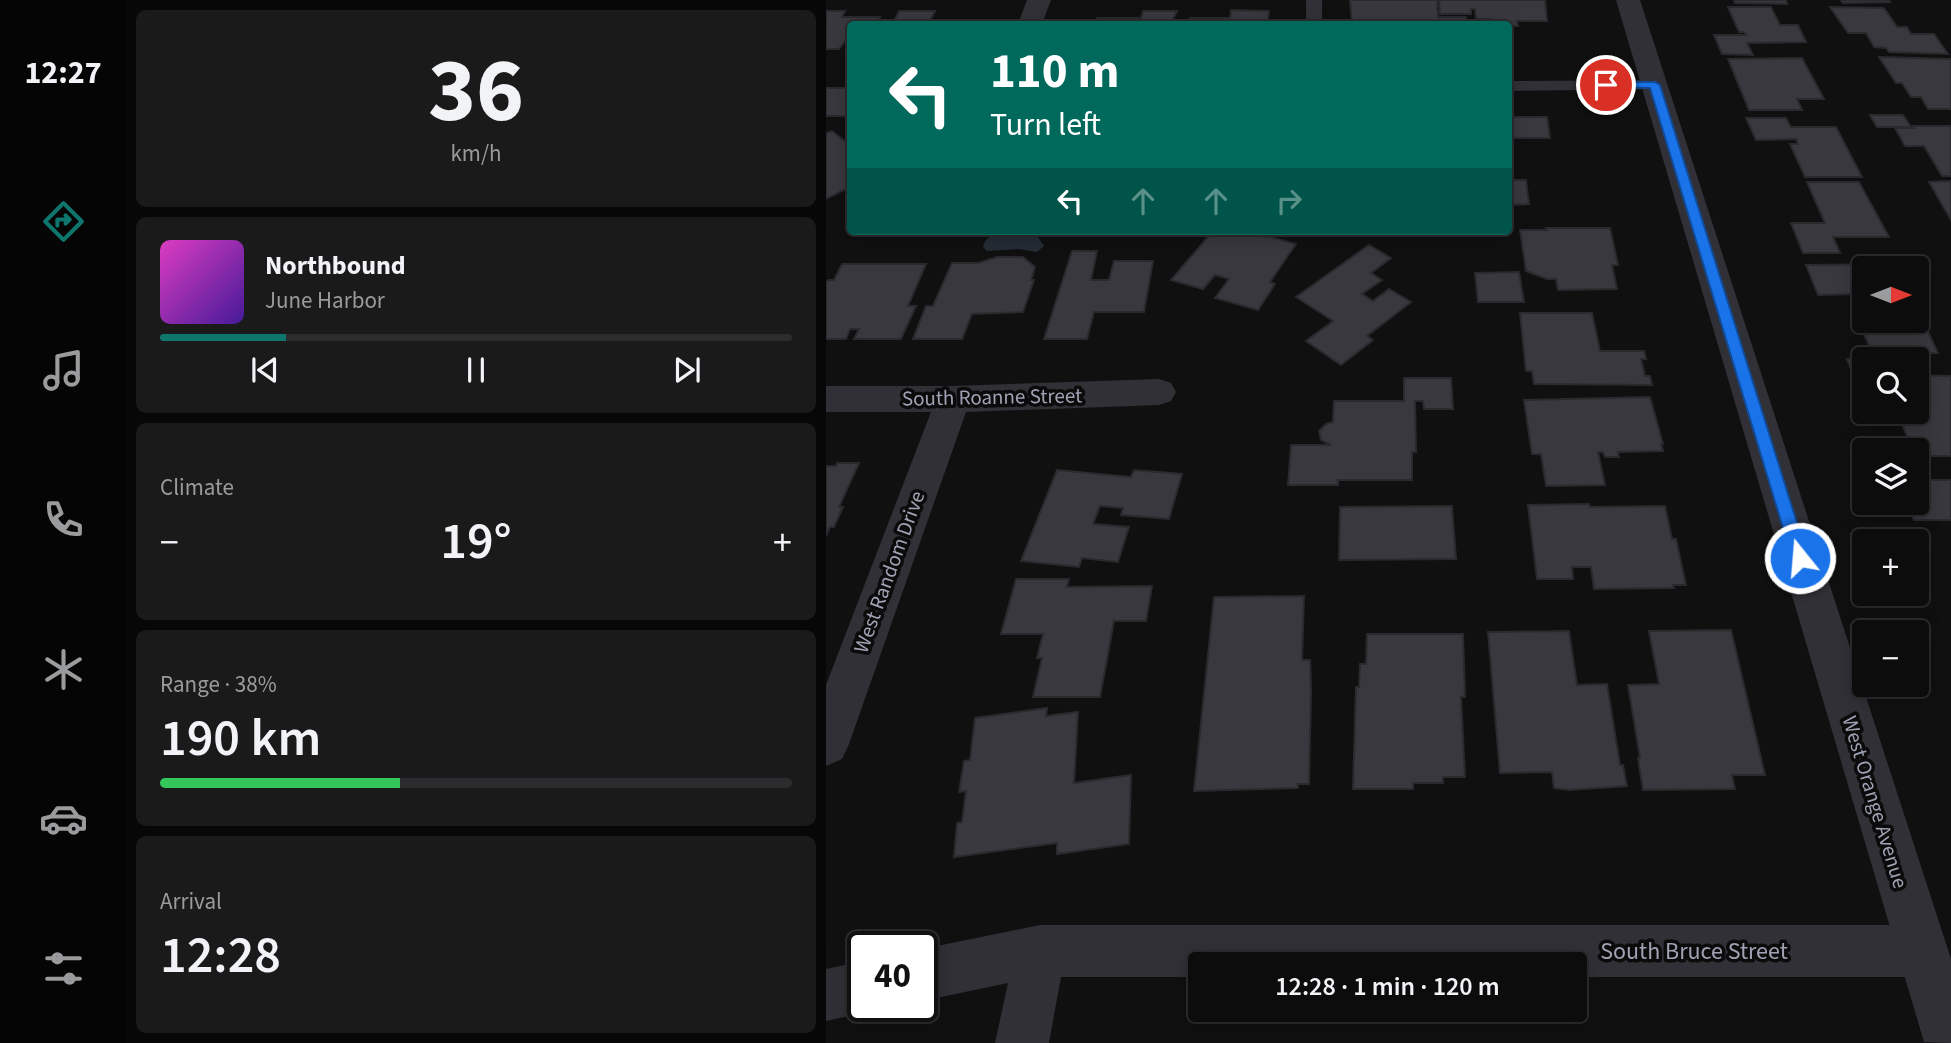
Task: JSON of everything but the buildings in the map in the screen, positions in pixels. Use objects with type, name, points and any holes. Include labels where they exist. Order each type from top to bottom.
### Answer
[{"type":"street","points":[[1031,21],[1039,0]]},
{"type":"street","name":"West Orange Avenue","points":[[1628,0],[1951,1042]]},
{"type":"street","name":"South Roanne Street","points":[[826,399],[953,399],[1159,392]]},
{"type":"street","name":"West Random Drive","points":[[826,744],[953,399]]},
{"type":"street","points":[[1023,1043],[1041,951]]},
{"type":"street","name":"South Bruce Street","points":[[938,972],[1041,951],[1921,951]]},
{"type":"street","points":[[826,995],[847,990]]},
{"type":"lane","points":[[1314,0],[1314,21]]},
{"type":"lane","points":[[1512,86],[1655,85]]},
{"type":"shaded area","points":[[1030,235],[1038,237],[1044,246],[1037,252],[1019,249],[987,251],[983,247],[992,236]]},
{"type":"route","points":[[1606,85],[1655,85],[1800,558]]}]
